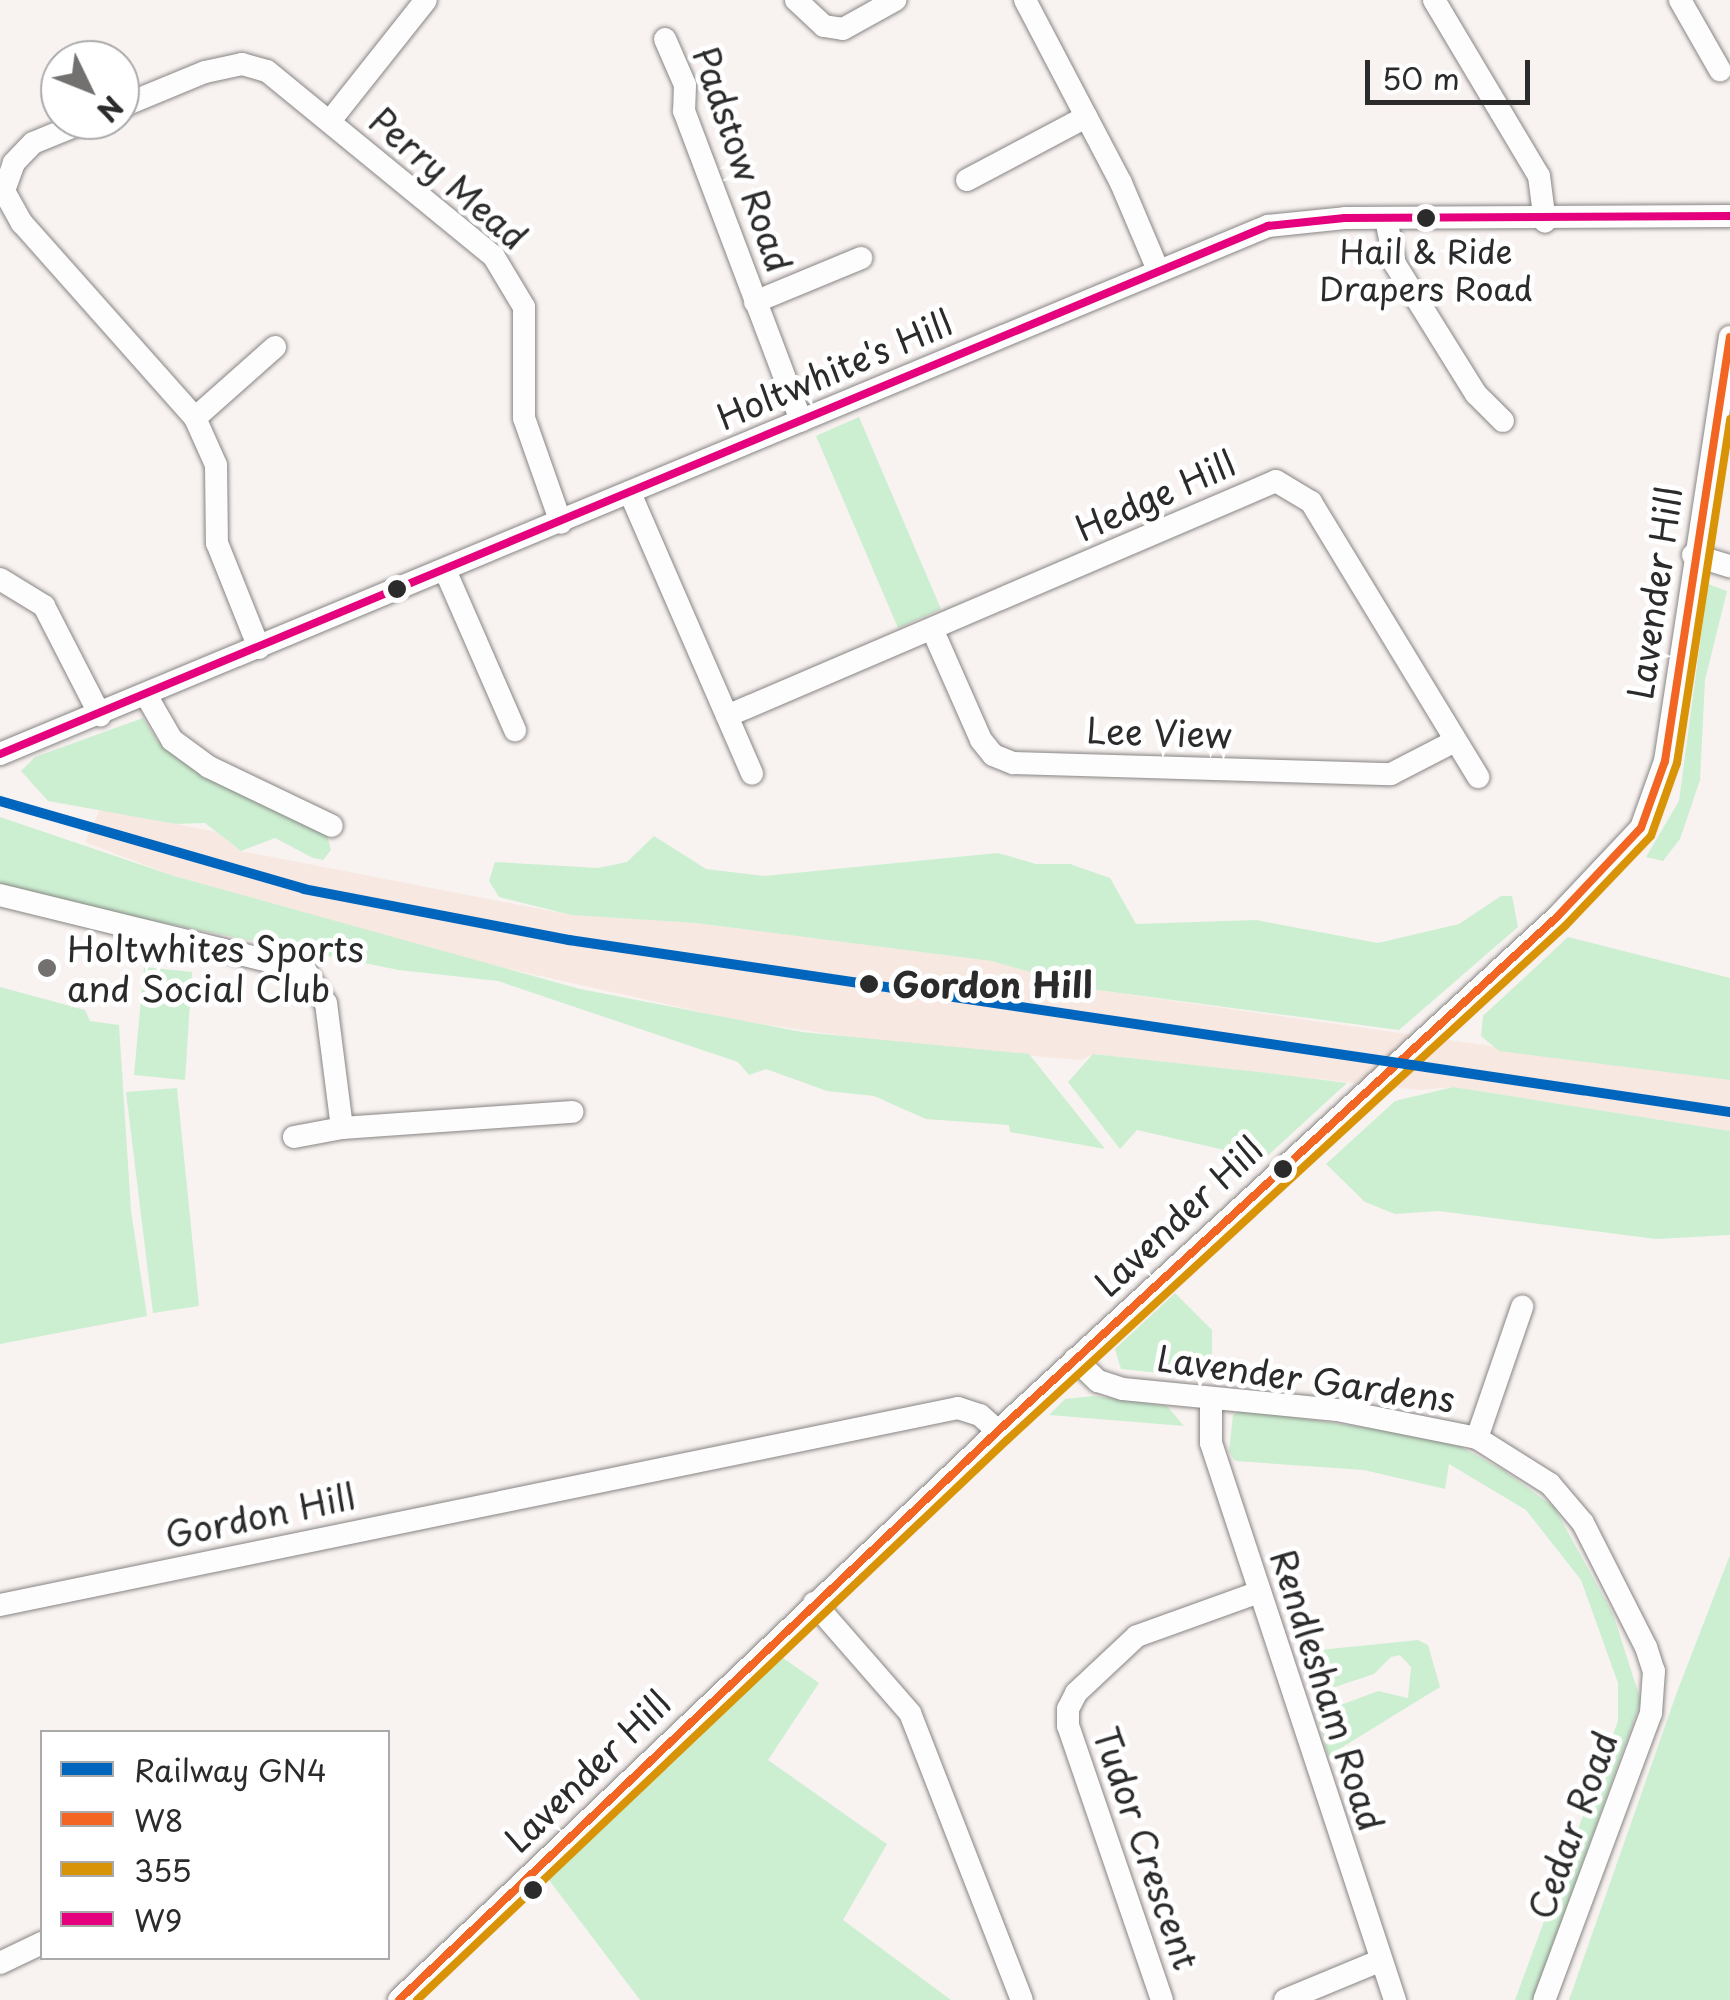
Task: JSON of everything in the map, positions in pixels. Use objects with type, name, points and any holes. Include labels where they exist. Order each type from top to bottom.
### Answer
[{"type":"street","name":"Perry Mead","points":[[330,121],[426,0]]},
{"type":"street","points":[[796,0],[824,26],[844,29],[896,0]]},
{"type":"street","points":[[1024,0],[1086,116],[1158,270]]},
{"type":"street","points":[[1680,0],[1720,70]]},
{"type":"street","points":[[1436,1],[1539,176],[1545,222]]},
{"type":"street","name":"Padstow Road","points":[[665,38],[685,85],[684,111],[801,421]]},
{"type":"street","name":"Perry Mead","points":[[140,100],[242,64],[267,71],[510,276],[527,328],[520,392],[524,418],[561,523]]},
{"type":"street","points":[[967,180],[1086,116]]},
{"type":"street","points":[[40,140],[14,163],[4,191],[22,223],[195,418],[216,465],[217,543],[260,648]]},
{"type":"street","name":"Holtwhite's Hill","points":[[0,754],[561,523],[1158,270],[1300,219],[1545,222],[1730,216]]},
{"type":"street","points":[[1386,219],[1395,264],[1476,394],[1503,421]]},
{"type":"street","name":"Padstow Road","points":[[755,302],[861,258]]},
{"type":"street","name":"Lavender Hill","points":[[399,2000],[814,1603],[1610,864],[1654,805],[1730,337]]},
{"type":"street","points":[[195,418],[275,347]]},
{"type":"street","name":"Hedge Hill","points":[[727,716],[933,631],[1260,486],[1287,483],[1310,502],[1478,777]]},
{"type":"street","points":[[630,493],[752,774]]},
{"type":"street","points":[[1693,555],[1730,566]]},
{"type":"street","points":[[445,570],[515,730]]},
{"type":"street","points":[[0,579],[44,606],[100,714]]},
{"type":"street","name":"Lee View","points":[[933,631],[981,740],[994,755],[1013,763],[1391,774],[1455,741]]},
{"type":"street","points":[[146,695],[164,729],[190,754],[332,826]]},
{"type":"street","points":[[0,896],[305,970],[326,1003],[342,1128]]},
{"type":"street","points":[[294,1137],[342,1128],[572,1112]]},
{"type":"street","name":"Lavender Gardens","points":[[1478,1438],[1522,1307]]},
{"type":"street","name":"Lavender Gardens","points":[[1075,1359],[1108,1386],[1354,1413],[1478,1438],[1530,1468],[1567,1502],[1600,1549],[1654,1671]]},
{"type":"street","name":"Rendlesham Road","points":[[1211,1399],[1211,1443],[1395,2000]]},
{"type":"street","name":"Gordon Hill","points":[[0,1605],[958,1408],[980,1415],[998,1431]]},
{"type":"street","name":"Tudor Crescent","points":[[1162,2000],[1068,1726],[1068,1710],[1076,1693],[1138,1636],[1259,1592]]},
{"type":"street","points":[[814,1603],[910,1713],[1022,2000]]},
{"type":"street","name":"Cedar Road","points":[[1544,2000],[1650,1713],[1654,1671]]},
{"type":"street","points":[[0,1963],[40,1943]]},
{"type":"street","points":[[1285,2000],[1379,1961]]},
{"type":"shaded area","name":"Gordon Hill","points":[[100,809],[216,832],[241,851],[571,915],[696,923],[991,961],[1090,989],[1730,1080],[1730,1131],[1453,1087],[1419,1090],[1094,1054],[1081,1060],[905,1045],[742,1021],[438,953],[174,876],[85,842]]},
{"type":"green space","points":[[859,417],[941,609],[898,628],[816,436]]},
{"type":"green space","points":[[1708,584],[1727,591],[1705,680],[1700,780],[1680,839],[1663,861],[1646,857],[1679,801]]},
{"type":"green space","points":[[143,718],[158,742],[325,828],[331,850],[323,860],[313,858],[275,838],[241,851],[205,823],[176,824],[48,801],[21,771],[35,757]]},
{"type":"green space","points":[[0,817],[174,876],[580,989],[802,1032],[1029,1054],[1105,1149],[1010,1132],[1009,1125],[926,1119],[874,1096],[827,1091],[766,1069],[749,1075],[738,1062],[498,981],[399,970],[38,898],[0,884]]},
{"type":"green space","points":[[654,836],[706,869],[764,876],[998,853],[1036,864],[1070,864],[1110,878],[1136,924],[1256,920],[1378,943],[1459,924],[1501,896],[1512,896],[1518,927],[1399,1030],[1090,989],[991,961],[696,923],[571,915],[499,897],[489,881],[495,862],[598,868],[627,862]]},
{"type":"green space","points":[[1568,937],[1730,978],[1730,1080],[1499,1051],[1481,1036],[1483,1016]]},
{"type":"green space","points":[[144,967],[192,972],[185,1080],[134,1075]]},
{"type":"green space","points":[[0,987],[85,1010],[90,1021],[119,1025],[131,1211],[147,1316],[0,1344]]},
{"type":"green space","points":[[1093,1054],[1347,1083],[1264,1159],[1137,1130],[1120,1149],[1068,1082]]},
{"type":"green space","points":[[1453,1087],[1730,1131],[1730,1235],[1656,1239],[1439,1211],[1395,1214],[1365,1202],[1326,1164],[1395,1101]]},
{"type":"green space","points":[[177,1088],[199,1306],[153,1313],[126,1092]]},
{"type":"green space","points":[[1175,1293],[1212,1330],[1212,1353],[1199,1377],[1121,1369],[1115,1349]]},
{"type":"green space","points":[[1094,1396],[1167,1406],[1184,1426],[1049,1415],[1065,1399]]},
{"type":"green space","points":[[1241,1410],[1403,1433],[1459,1446],[1503,1470],[1554,1507],[1613,1614],[1641,1701],[1533,2000],[1515,2000],[1618,1721],[1618,1683],[1581,1580],[1526,1510],[1449,1464],[1445,1489],[1364,1470],[1235,1461],[1229,1451],[1233,1415]]},
{"type":"green space","points":[[1730,1555],[1730,2000],[1569,2000],[1677,1692]]},
{"type":"green space","points":[[1418,1640],[1428,1645],[1440,1687],[1328,1756],[1317,1714],[1378,1691],[1408,1698],[1411,1667],[1400,1655],[1391,1657],[1374,1674],[1317,1693],[1300,1652]]},
{"type":"green space","points":[[783,1658],[819,1683],[768,1760],[887,1844],[843,1920],[951,2000],[640,2000],[546,1876]]},
{"type":"rail line","name":"GN4","points":[[0,801],[304,889],[569,940],[1730,1112]]},
{"type":"transit line","name":"W9","points":[[0,754],[1268,226],[1345,218],[1730,216]]},
{"type":"transit line","name":"W8","points":[[399,2000],[998,1431],[1557,917],[1641,828],[1665,761],[1730,337]]},
{"type":"transit line","name":"355","points":[[417,2000],[1007,1440],[1565,926],[1651,836],[1677,763],[1730,419]]},
{"type":"place","name":"Hail & Ride Drapers Road","points":[[1426,218]]},
{"type":"place","name":"Holtwhites Sports and Social Club","points":[[47,968]]},
{"type":"place","name":"Gordon Hill","points":[[869,984]]}]
